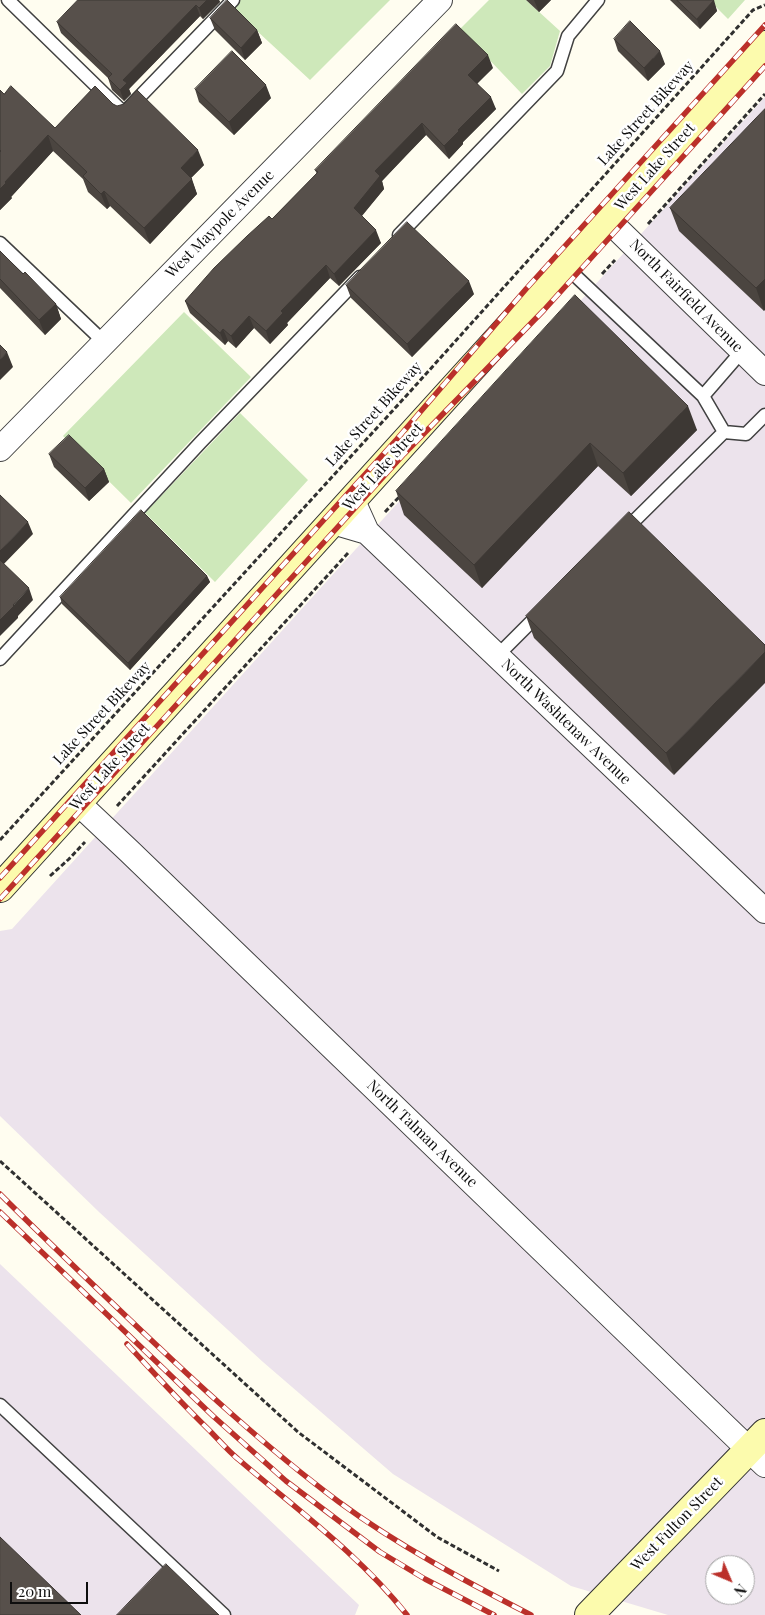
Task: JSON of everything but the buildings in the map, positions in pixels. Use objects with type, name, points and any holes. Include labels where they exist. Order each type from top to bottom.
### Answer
[{"type":"main road","name":"West Lake Street","points":[[0,888],[765,45]]},
{"type":"main road","name":"West Fulton Street","points":[[589,1615],[760,1449]]},
{"type":"street","name":"West Maypole Avenue","points":[[0,449],[440,0]]},
{"type":"street","name":"North Fairfield Avenue","points":[[607,219],[765,373]]},
{"type":"street","name":"North Washtenaw Avenue","points":[[353,501],[367,532],[765,911]]},
{"type":"street","name":"North Washtenaw Avenue","points":[[333,522],[367,532]]},
{"type":"street","name":"North Talman Avenue","points":[[78,803],[760,1449]]},
{"type":"lane","points":[[8,0],[124,113],[233,0]]},
{"type":"lane","points":[[392,243],[557,72],[568,36],[598,0]]},
{"type":"lane","points":[[0,243],[104,342]]},
{"type":"lane","points":[[565,266],[703,396],[724,432]]},
{"type":"lane","points":[[0,659],[200,442],[365,271]]},
{"type":"lane","points":[[703,396],[742,351]]},
{"type":"lane","points":[[612,542],[724,432],[746,434],[765,415]]},
{"type":"lane","points":[[497,656],[549,604]]},
{"type":"lane","points":[[0,1405],[224,1615]]},
{"type":"path","name":"Lake Street Bikeway","points":[[0,840],[407,395],[753,10],[765,4]]},
{"type":"path","points":[[0,1161],[298,1432],[437,1537],[499,1571]]},
{"type":"shaded area","points":[[765,97],[765,1615],[668,1615],[571,1586],[393,1474],[263,1362],[99,1212],[0,1116],[0,931],[12,929]]},
{"type":"shaded area","points":[[0,1264],[359,1605],[355,1615],[0,1615]]},
{"type":"green space","points":[[236,0],[390,0],[310,80],[230,6]]},
{"type":"green space","points":[[489,0],[526,0],[560,31],[550,66],[522,94],[460,29]]},
{"type":"green space","points":[[709,0],[745,0],[728,19]]},
{"type":"green space","points":[[184,312],[251,377],[131,503],[63,436]]},
{"type":"green space","points":[[240,413],[308,480],[215,582],[145,513]]},
{"type":"railway","points":[[0,878],[397,439],[526,289],[765,25]]},
{"type":"railway","points":[[0,899],[404,454],[544,310],[765,66]]},
{"type":"railway","points":[[0,1194],[179,1366],[230,1413],[311,1481],[362,1518],[409,1548],[531,1615]]},
{"type":"railway","points":[[0,1212],[213,1416],[286,1481],[380,1552],[425,1579],[494,1615]]},
{"type":"railway","points":[[127,1344],[230,1452],[348,1552],[407,1615]]}]
